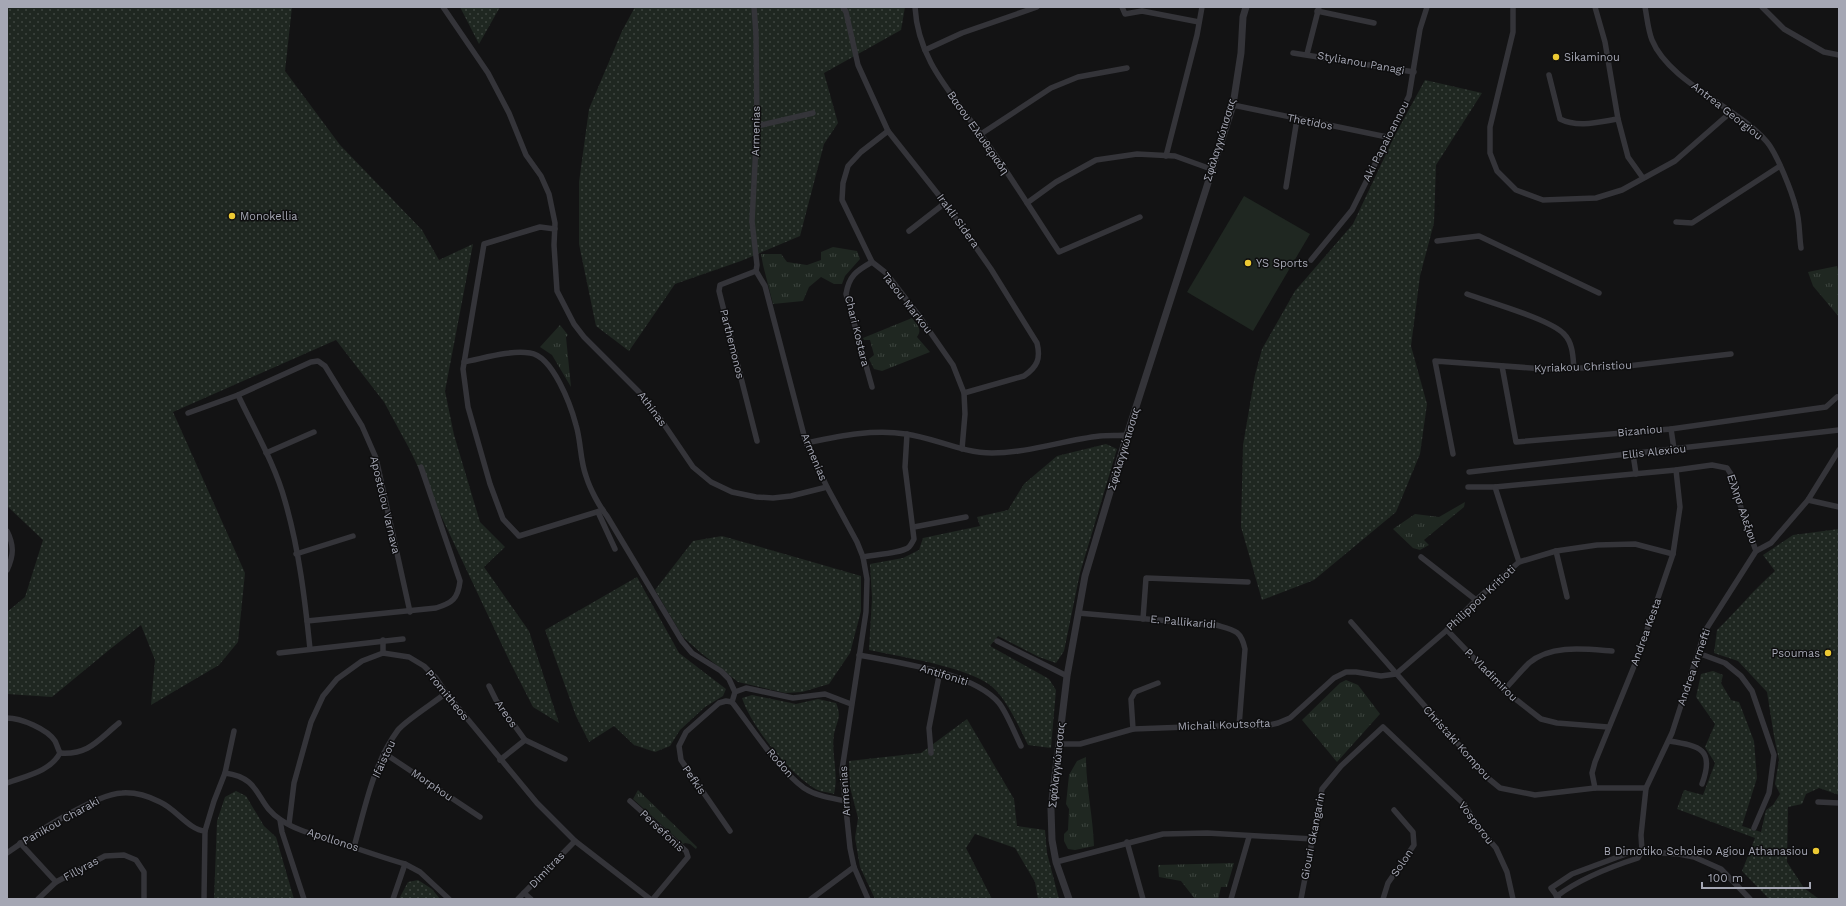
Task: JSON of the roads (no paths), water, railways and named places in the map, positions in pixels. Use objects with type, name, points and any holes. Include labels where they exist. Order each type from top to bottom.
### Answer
[{"type":"street","name":"Athinas","points":[[443,7],[488,73],[509,113],[526,155],[541,176],[550,194],[555,229],[557,291],[574,324],[584,337],[639,392],[659,417],[693,467],[711,482],[732,492],[756,497],[773,498],[791,496],[827,487]]},
{"type":"street","name":"Armenias","points":[[754,7],[756,34],[757,126],[752,221],[757,265],[756,271],[765,286],[806,442],[827,487],[857,542],[863,557],[867,579],[866,612],[842,770],[854,868],[868,899]]},
{"type":"street","name":"Irakli Sidera","points":[[843,7],[846,12],[858,65],[888,131],[945,203],[991,269],[1037,343],[1039,352],[1038,363],[1032,371],[1024,376],[964,393]]},
{"type":"street","name":"Βασου Ελευθεριαδη","points":[[915,7],[916,25],[925,50],[935,71],[955,101],[981,134],[1059,252],[1140,217]]},
{"type":"street","points":[[925,50],[962,33],[1037,7]]},
{"type":"street","points":[[1122,7],[1125,14],[1142,11],[1199,22]]},
{"type":"street","points":[[1166,156],[1202,7]]},
{"type":"street","name":"Σφάλαγγιώτισσας","points":[[1068,899],[1056,862],[1052,840],[1051,809],[1067,676],[1078,613],[1090,559],[1127,435],[1211,169],[1233,106],[1241,53],[1243,17],[1246,7]]},
{"type":"street","name":"Aki Papaioannou","points":[[1311,260],[1352,210],[1387,137],[1409,96],[1420,29],[1427,7]]},
{"type":"street","points":[[1513,7],[1513,32],[1490,127],[1490,153],[1497,171],[1516,190],[1543,200],[1596,198],[1622,190],[1675,161],[1731,112]]},
{"type":"street","points":[[1595,7],[1605,42],[1618,119],[1628,157],[1642,178]]},
{"type":"street","name":"Antrea Georgiou","points":[[1645,7],[1651,39],[1660,55],[1670,67],[1731,112],[1767,142],[1780,166],[1797,209],[1801,248]]},
{"type":"street","points":[[1762,7],[1784,29],[1824,52],[1839,55]]},
{"type":"street","name":"Stylianou Panagi","points":[[1307,54],[1318,9],[1374,23]]},
{"type":"street","name":"Stylianou Panagi","points":[[1293,53],[1414,72]]},
{"type":"street","points":[[981,134],[1051,88],[1078,77],[1127,68]]},
{"type":"street","points":[[1549,75],[1560,119],[1566,122],[1584,124],[1618,119]]},
{"type":"street","name":"Thetidos","points":[[1233,106],[1387,137]]},
{"type":"street","points":[[757,126],[813,113]]},
{"type":"street","points":[[1286,188],[1297,119]]},
{"type":"street","name":"Tasou Markou","points":[[888,131],[861,152],[848,166],[843,183],[842,200],[872,262],[886,273],[943,348],[953,365],[964,393],[965,414],[962,449]]},
{"type":"street","points":[[1027,203],[1056,182],[1096,160],[1137,154],[1175,156],[1211,169]]},
{"type":"street","points":[[1676,222],[1692,223],[1780,166]]},
{"type":"street","points":[[909,231],[945,203]]},
{"type":"street","points":[[555,229],[540,227],[484,244],[463,369],[468,407],[490,484],[503,519],[519,536],[600,511]]},
{"type":"street","points":[[1437,241],[1479,236],[1599,293]]},
{"type":"street","name":"Chari Kostara","points":[[872,262],[858,270],[848,282],[846,294],[872,387]]},
{"type":"street","name":"Parthemonos","points":[[756,271],[720,285],[719,291],[757,441]]},
{"type":"street","points":[[1467,294],[1544,322],[1564,334],[1572,347],[1574,369]]},
{"type":"street","points":[[464,362],[514,353],[532,353],[547,362],[565,394],[576,425],[586,476],[615,550]]},
{"type":"street","name":"Kyriakou Christiou","points":[[1453,454],[1434,361],[1545,370],[1619,367],[1731,354]]},
{"type":"street","name":"Apostolou Varnava","points":[[188,413],[238,395],[311,362],[318,361],[325,366],[362,426],[376,458],[410,612]]},
{"type":"street","name":"Bizaniou","points":[[1502,366],[1516,442],[1671,429],[1826,407],[1837,397]]},
{"type":"street","points":[[238,395],[266,453],[285,500],[296,554],[310,649]]},
{"type":"street","points":[[1671,429],[1674,450]]},
{"type":"street","name":"Ellis Alexiou","points":[[1469,472],[1674,450],[1839,430]]},
{"type":"street","points":[[806,442],[856,433],[882,431],[907,434],[962,449],[990,453],[1017,452],[1100,436],[1127,435]]},
{"type":"street","points":[[266,453],[314,432]]},
{"type":"street","points":[[863,557],[888,552],[901,552],[910,547],[914,539],[914,527],[905,467],[907,434]]},
{"type":"street","name":"Andrea Armefti","points":[[1642,851],[1641,835],[1646,788],[1669,741],[1705,630],[1756,551],[1771,543],[1808,500],[1839,450]]},
{"type":"street","points":[[1633,454],[1636,474]]},
{"type":"street","name":"Ellis Alexiou","points":[[1468,487],[1495,487],[1676,470],[1712,465],[1727,468]]},
{"type":"street","points":[[307,621],[410,612],[436,608],[450,604],[459,592],[460,581],[421,467]]},
{"type":"street","name":"Ελλησ Αλεξιου","points":[[1727,468],[1734,479],[1742,512],[1756,551]]},
{"type":"street","name":"Andrea Kesta","points":[[1595,788],[1592,773],[1608,727],[1636,659],[1673,554],[1680,507],[1676,470]]},
{"type":"street","points":[[1495,487],[1519,562]]},
{"type":"street","points":[[1808,500],[1839,507]]},
{"type":"street","points":[[600,511],[682,641],[692,652],[729,679],[735,692],[732,702]]},
{"type":"street","points":[[914,527],[966,517]]},
{"type":"street","points":[[7,531],[12,542],[12,559],[7,570]]},
{"type":"street","points":[[296,554],[353,536]]},
{"type":"street","name":"Philippou Kritioti","points":[[1396,674],[1447,630],[1476,600],[1519,562],[1556,551],[1597,544],[1635,544],[1673,554]]},
{"type":"street","points":[[1556,551],[1567,596]]},
{"type":"street","points":[[1422,557],[1476,600]]},
{"type":"street","points":[[1143,619],[1146,578],[1248,582]]},
{"type":"street","name":"E. Pallikaridi","points":[[1078,613],[1216,625],[1235,630],[1243,638],[1245,649],[1239,726]]},
{"type":"street","name":"Christaki Kompou","points":[[1351,622],[1489,780],[1500,788],[1535,795],[1595,788],[1646,788]]},
{"type":"street","name":"P. Vladimirou","points":[[1447,630],[1504,690],[1540,719],[1557,723],[1608,727]]},
{"type":"street","points":[[279,653],[383,640],[403,639]]},
{"type":"street","points":[[383,640],[383,653]]},
{"type":"street","points":[[997,641],[1067,676]]},
{"type":"street","points":[[1504,690],[1530,662],[1549,652],[1578,648],[1612,651]]},
{"type":"street","name":"Promitheos","points":[[289,824],[294,783],[312,722],[323,696],[337,679],[362,661],[383,653],[409,657],[424,666],[436,678],[446,693],[500,760],[537,803],[575,840],[652,899]]},
{"type":"street","points":[[1698,653],[1725,663],[1741,676],[1752,692],[1774,755],[1773,775],[1769,793],[1754,828]]},
{"type":"street","name":"Antifoniti","points":[[859,655],[940,672],[976,684],[999,703],[1021,746]]},
{"type":"street","points":[[931,753],[929,728],[940,672]]},
{"type":"street","name":"Michail Koutsofta","points":[[1059,744],[1080,744],[1133,729],[1265,726],[1290,718],[1334,678],[1346,672],[1381,676],[1396,674]]},
{"type":"street","points":[[1133,729],[1131,699],[1135,692],[1158,683]]},
{"type":"street","name":"Areos","points":[[489,686],[496,700],[525,740],[565,760]]},
{"type":"street","points":[[735,692],[746,688],[793,698],[825,694],[851,704]]},
{"type":"street","name":"Ifaistou","points":[[354,847],[375,776],[384,754],[399,729],[446,693]]},
{"type":"street","name":"Pefkis","points":[[730,831],[681,760],[679,746],[686,732],[719,703],[726,701],[732,702]]},
{"type":"street","name":"Rodon","points":[[732,702],[787,773],[804,788],[822,797],[845,801]]},
{"type":"street","points":[[7,718],[13,718],[37,726],[54,740],[60,753]]},
{"type":"street","points":[[60,753],[74,754],[86,750],[119,723]]},
{"type":"street","name":"Giouri Gkangarin","points":[[1301,899],[1322,789],[1341,766],[1383,727]]},
{"type":"street","name":"Vosporou","points":[[1383,727],[1464,804],[1479,828],[1496,848],[1507,872],[1513,899]]},
{"type":"street","points":[[204,899],[205,831],[214,800],[225,773],[234,732]]},
{"type":"street","points":[[500,760],[525,740]]},
{"type":"street","points":[[1669,741],[1690,744],[1701,750],[1707,759],[1708,769],[1702,784]]},
{"type":"street","points":[[7,783],[49,767],[56,761],[60,753]]},
{"type":"street","name":"Morphou","points":[[384,754],[480,817]]},
{"type":"street","name":"Apollonos","points":[[225,773],[244,778],[250,782],[271,812],[280,820],[405,864],[420,872],[449,899]]},
{"type":"street","name":"Panikou Charaki","points":[[7,852],[97,798],[122,793],[143,794],[163,803],[195,829],[205,831]]},
{"type":"street","name":"Persefonis","points":[[630,801],[686,851],[688,857],[652,899]]},
{"type":"street","points":[[1818,802],[1839,804]]},
{"type":"street","name":"Solon","points":[[1383,899],[1388,883],[1414,845],[1413,832],[1394,810]]},
{"type":"street","points":[[280,820],[282,832],[304,899]]},
{"type":"street","points":[[1056,862],[1127,842],[1163,834],[1207,833],[1249,837],[1313,839]]},
{"type":"street","points":[[1231,899],[1249,837]]},
{"type":"street","name":"Dimitras","points":[[518,899],[575,840]]},
{"type":"street","points":[[1127,842],[1143,899]]},
{"type":"street","points":[[20,843],[56,882]]},
{"type":"street","points":[[1642,851],[1638,858],[1571,885],[1558,897],[1551,888],[1572,874],[1634,851],[1642,851],[1679,854],[1694,857],[1708,863],[1721,869],[1750,899]]},
{"type":"street","name":"Fillyras","points":[[38,899],[56,882],[105,856],[124,854],[136,860],[144,872],[144,899]]},
{"type":"street","points":[[393,899],[405,864]]},
{"type":"street","points":[[811,899],[854,868]]},
{"type":"street","points":[[524,893],[531,899]]},
{"type":"place","name":"Sikaminou","points":[[1556,57]]},
{"type":"place","name":"Monokellia","points":[[232,216]]},
{"type":"place","name":"YS Sports","points":[[1248,263]]},
{"type":"place","name":"Psoumas","points":[[1828,653]]},
{"type":"place","name":"B Dimotiko Scholeio Agiou Athanasiou","points":[[1816,851]]}]
